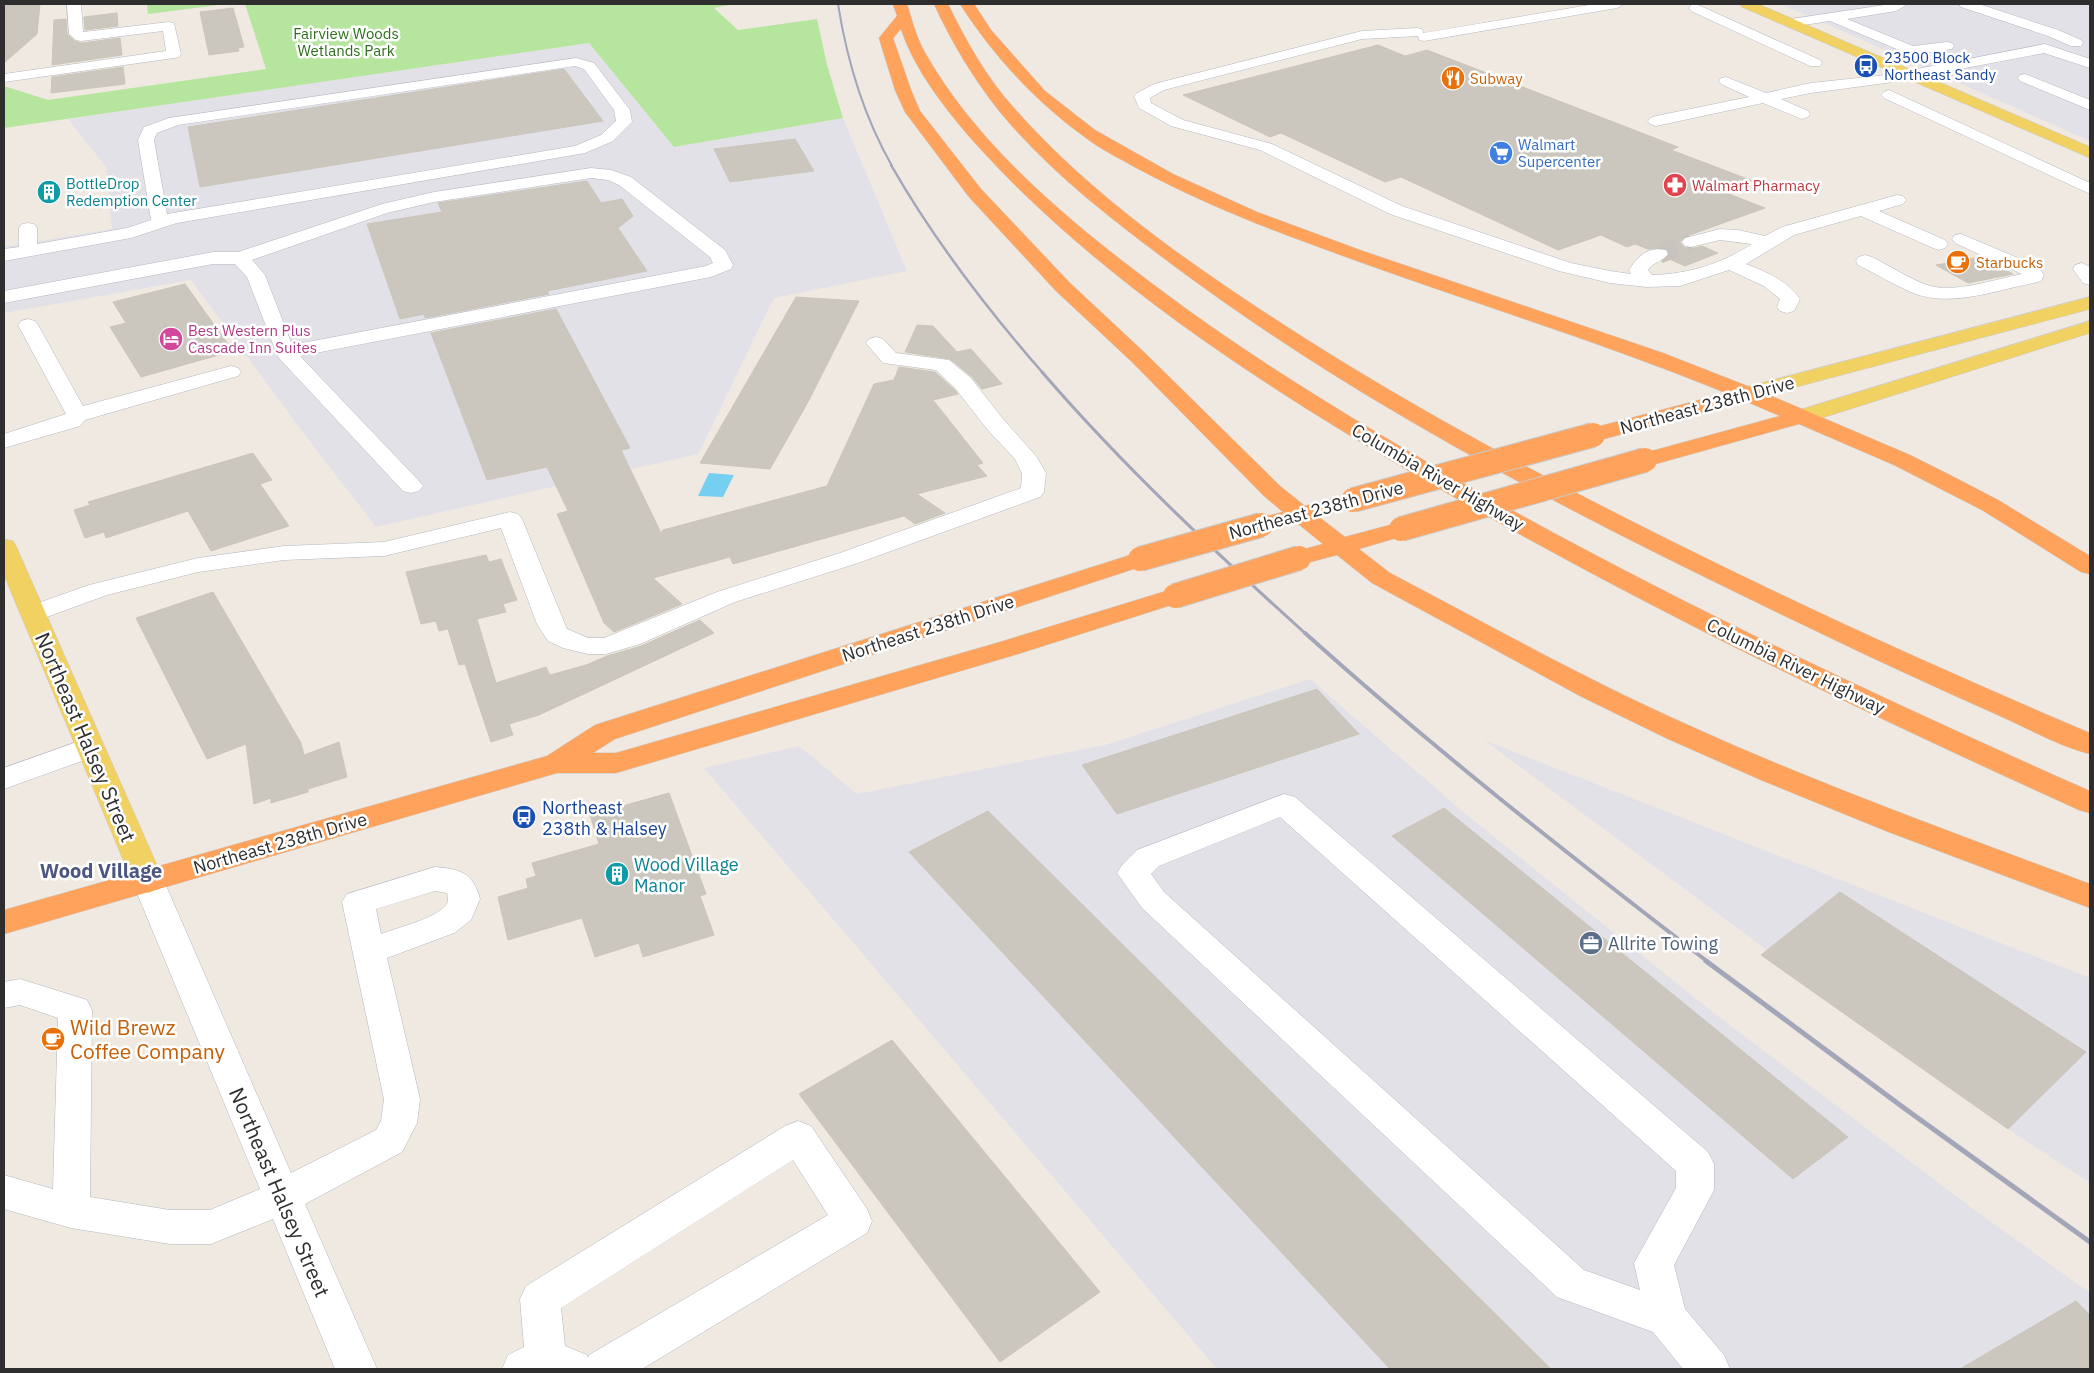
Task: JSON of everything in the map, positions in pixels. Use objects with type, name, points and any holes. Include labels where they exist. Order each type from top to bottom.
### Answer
[{"type":"highway","points":[[941,4],[954,34],[979,73],[1015,118],[1039,143],[1074,176],[1143,234],[1271,326],[1452,436],[1607,518],[1791,609],[2090,744]]},
{"type":"highway","points":[[967,4],[986,34],[1040,94],[1089,133],[1167,178],[1251,216],[1353,254],[1656,356],[1747,394],[1942,480],[1990,505],[2090,567]]},
{"type":"highway","points":[[902,10],[886,38],[903,90],[913,112],[974,193],[1063,287],[1139,358],[1272,491],[1341,546],[1390,582],[1592,691],[1678,732],[1771,773],[2090,896]]},
{"type":"highway","name":"Columbia River Highway","points":[[902,10],[915,47],[935,80],[981,140],[1019,179],[1062,219],[1132,277],[1181,314],[1269,375],[1416,466],[1512,521],[1615,575],[1811,674],[2090,803]]},
{"type":"highway","name":"Northeast 238th Drive","points":[[557,763],[605,732],[1140,560],[1301,514],[1747,394]]},
{"type":"highway","name":"Northeast 238th Drive","points":[[4,922],[557,763],[616,763],[1009,648],[1299,558],[1801,417]]},
{"type":"main road","points":[[1747,4],[2090,153]]},
{"type":"main road","name":"Northeast 238th Drive","points":[[1747,394],[2090,303]]},
{"type":"main road","name":"Northeast 238th Drive","points":[[1801,417],[2090,327]]},
{"type":"main road","name":"Northeast Halsey Street","points":[[4,546],[148,881]]},
{"type":"street","points":[[4,78],[174,54],[169,26],[81,37],[76,34],[74,4]]},
{"type":"street","points":[[1564,4],[1602,20]]},
{"type":"street","points":[[1617,4],[1420,34],[1362,35],[1159,87],[1142,96],[1144,105],[1177,123],[1266,147],[1396,210],[1566,266],[1610,277],[1647,281],[1680,280],[1730,264],[1788,231],[1897,200]]},
{"type":"street","points":[[1792,23],[1896,7],[1902,4]]},
{"type":"street","points":[[1966,4],[2053,33],[2076,43],[2090,46]]},
{"type":"street","points":[[1696,8],[1815,62]]},
{"type":"street","points":[[1832,17],[1911,51],[1947,46]]},
{"type":"street","points":[[1656,121],[1811,88],[1862,82],[2076,43]]},
{"type":"street","points":[[2045,48],[2090,64]]},
{"type":"street","points":[[4,255],[131,233],[160,223],[173,218],[579,150],[607,138],[624,122],[622,110],[589,66],[576,62],[175,122],[150,130],[146,140],[160,223]]},
{"type":"street","points":[[2025,78],[2090,105]]},
{"type":"street","points":[[1726,81],[1802,114]]},
{"type":"street","points":[[1889,95],[2090,189]]},
{"type":"street","points":[[4,297],[213,258],[240,258],[382,209],[434,197],[591,173],[611,176],[625,181],[718,254],[723,260],[724,265],[711,271],[285,353]]},
{"type":"street","points":[[1862,210],[1938,244]]},
{"type":"street","points":[[28,228],[28,251]]},
{"type":"street","points":[[1691,242],[1706,236],[1732,234],[1767,242]]},
{"type":"street","points":[[1866,261],[1921,289],[1939,293],[1955,292],[2034,277],[2035,275],[2030,270],[1961,239]]},
{"type":"street","points":[[1647,281],[1638,270],[1646,259],[1659,254]]},
{"type":"street","points":[[240,258],[256,275],[285,353],[411,486]]},
{"type":"street","points":[[1730,264],[1768,280],[1784,290],[1790,300],[1787,306]]},
{"type":"street","points":[[2090,271],[2082,269],[2090,279]]},
{"type":"street","points":[[28,325],[77,415]]},
{"type":"street","points":[[33,614],[98,590],[198,565],[284,553],[384,549],[510,519],[550,624],[557,635],[572,642],[588,646],[606,646],[631,638],[726,597],[849,558],[1032,492],[1034,472],[1025,456],[995,424],[963,383],[942,364],[890,359],[876,343]]},
{"type":"street","points":[[4,441],[72,421],[77,415],[231,372]]},
{"type":"street","points":[[4,779],[91,747]]},
{"type":"street","points":[[1666,1318],[1571,1284],[1153,900],[1133,873],[1148,858],[1284,804],[1386,896],[1695,1164],[1695,1190],[1654,1263],[1666,1318],[1709,1369]]},
{"type":"street","points":[[4,1192],[71,1211],[170,1227],[211,1226],[282,1197],[389,1141],[399,1123],[402,1099],[368,952],[358,902],[435,879],[450,880],[461,887],[464,898],[460,911],[443,924],[368,952]]},
{"type":"street","name":"Northeast Halsey Street","points":[[148,881],[356,1369]]},
{"type":"street","points":[[4,996],[20,992],[75,1010],[71,1211]]},
{"type":"street","points":[[547,1365],[540,1299],[798,1137],[853,1221],[604,1369]]},
{"type":"shaded area","points":[[1778,4],[2090,4],[2090,141],[1799,12]]},
{"type":"shaded area","points":[[589,43],[674,147],[843,118],[907,271],[774,298],[698,454],[376,527],[302,431],[191,280],[4,313],[4,247],[112,229],[106,167],[68,119]]},
{"type":"shaded area","points":[[1310,679],[1462,811],[1715,1014],[1972,1208],[2090,1293],[2090,1369],[1217,1369],[704,768],[799,746],[857,794],[1105,745]]},
{"type":"shaded area","points":[[1484,740],[2090,978],[2090,1183],[2008,1129]]},
{"type":"green space","points":[[147,4],[226,4],[148,14]]},
{"type":"green space","name":"Fairview Woods Wetlands Park","points":[[245,4],[727,4],[729,5],[714,8],[738,30],[817,19],[827,65],[843,118],[674,147],[589,43],[4,128],[4,86],[48,100],[266,69]]},
{"type":"water","points":[[709,473],[734,475],[723,497],[698,496]]},
{"type":"building","points":[[6,4],[40,4],[37,34],[4,63],[4,21]]},
{"type":"building","points":[[233,8],[244,47],[238,48],[239,51],[209,55],[200,12]]},
{"type":"building","points":[[117,13],[118,26],[85,30],[84,17]]},
{"type":"building","points":[[66,19],[67,34],[75,41],[81,43],[120,38],[122,55],[52,65],[54,20]]},
{"type":"building","name":"Walmart Supercenter","points":[[1378,45],[1405,56],[1427,50],[1678,147],[1671,150],[1753,181],[1724,192],[1765,208],[1684,237],[1680,242],[1685,248],[1691,249],[1702,246],[1718,253],[1685,266],[1667,258],[1670,253],[1666,248],[1648,249],[1635,244],[1627,247],[1601,235],[1558,250],[1401,177],[1385,182],[1281,133],[1270,137],[1183,95]]},
{"type":"building","points":[[123,67],[125,84],[51,93],[52,77]]},
{"type":"building","points":[[564,69],[603,121],[200,187],[188,127]]},
{"type":"building","points":[[795,139],[814,171],[730,182],[714,149]]},
{"type":"building","points":[[587,181],[601,203],[622,199],[633,216],[618,228],[647,271],[547,291],[549,294],[425,318],[424,314],[400,319],[367,224],[442,212],[438,203]]},
{"type":"building","points":[[1980,257],[2013,274],[1968,283],[1936,265]]},
{"type":"building","name":"Best Western Plus Cascade Inn Suites","points":[[185,284],[233,351],[141,377],[110,327],[126,323],[113,302]]},
{"type":"building","points":[[796,297],[859,301],[808,402],[770,469],[700,463]]},
{"type":"building","points":[[556,309],[630,448],[621,450],[661,533],[663,530],[827,486],[874,384],[894,380],[899,367],[935,372],[954,389],[958,394],[933,400],[983,463],[977,465],[987,476],[917,494],[945,513],[915,524],[904,516],[733,564],[730,557],[653,578],[682,604],[614,632],[604,623],[557,514],[568,511],[547,467],[487,480],[431,333]]},
{"type":"building","points":[[917,325],[933,326],[957,352],[971,349],[1002,384],[982,389],[972,377],[950,359],[905,352]]},
{"type":"building","points":[[253,453],[272,480],[260,484],[289,526],[211,551],[188,511],[106,538],[104,532],[85,538],[74,510],[90,505],[88,502]]},
{"type":"building","points":[[486,555],[489,562],[501,559],[517,600],[503,604],[506,612],[477,619],[496,683],[546,667],[550,675],[586,665],[607,656],[641,646],[700,620],[714,633],[539,715],[509,724],[513,735],[491,742],[465,664],[459,665],[448,629],[439,631],[436,621],[421,624],[406,572]]},
{"type":"building","points":[[213,592],[301,743],[304,755],[339,742],[347,777],[308,789],[308,792],[271,803],[271,798],[254,804],[246,744],[207,759],[136,618]]},
{"type":"building","points":[[1317,689],[1359,734],[1117,814],[1082,765]]},
{"type":"building","name":"Wood Village Manor","points":[[669,793],[706,894],[700,896],[714,935],[643,957],[639,943],[595,957],[582,918],[508,940],[498,897],[528,888],[526,879],[536,876],[532,863],[599,844],[590,815]]},
{"type":"building","points":[[1444,808],[1848,1137],[1793,1179],[1392,836]]},
{"type":"building","points":[[988,811],[1551,1369],[1390,1369],[909,852]]},
{"type":"building","points":[[1840,892],[2086,1052],[2008,1129],[1761,955]]},
{"type":"building","points":[[892,1040],[1100,1292],[1000,1362],[799,1094]]},
{"type":"building","points":[[2076,1301],[2090,1315],[2090,1369],[1960,1369]]},
{"type":"tunnel","points":[[1659,254],[1691,242]]},
{"type":"railway","points":[[838,4],[851,67],[873,127],[892,166]]},
{"type":"railway","points":[[891,165],[943,247],[1001,324],[1043,373]]},
{"type":"railway","points":[[1042,372],[1104,441],[1170,507],[1306,634]]},
{"type":"railway","points":[[1305,633],[1503,801],[1708,962]]},
{"type":"railway","points":[[1706,961],[1904,1108],[2090,1242]]},
{"type":"place","name":"23500 Block Northeast Sandy","points":[[1866,66]]},
{"type":"place","name":"Subway","points":[[1453,78]]},
{"type":"place","name":"Walmart Supercenter","points":[[1501,153]]},
{"type":"place","name":"Walmart Pharmacy","points":[[1675,185]]},
{"type":"place","name":"BottleDrop Redemption Center","points":[[49,192]]},
{"type":"place","name":"Starbucks","points":[[1958,262]]},
{"type":"place","name":"Best Western Plus Cascade Inn Suites","points":[[171,339]]},
{"type":"place","name":"Northeast 238th & Halsey","points":[[524,817]]},
{"type":"place","name":"Wood Village Manor","points":[[617,874]]},
{"type":"place","name":"Allrite Towing","points":[[1591,943]]},
{"type":"place","name":"Wild Brewz Coffee Company","points":[[53,1039]]},
{"type":"district","name":"Wood Village","points":[[101,870]]}]
